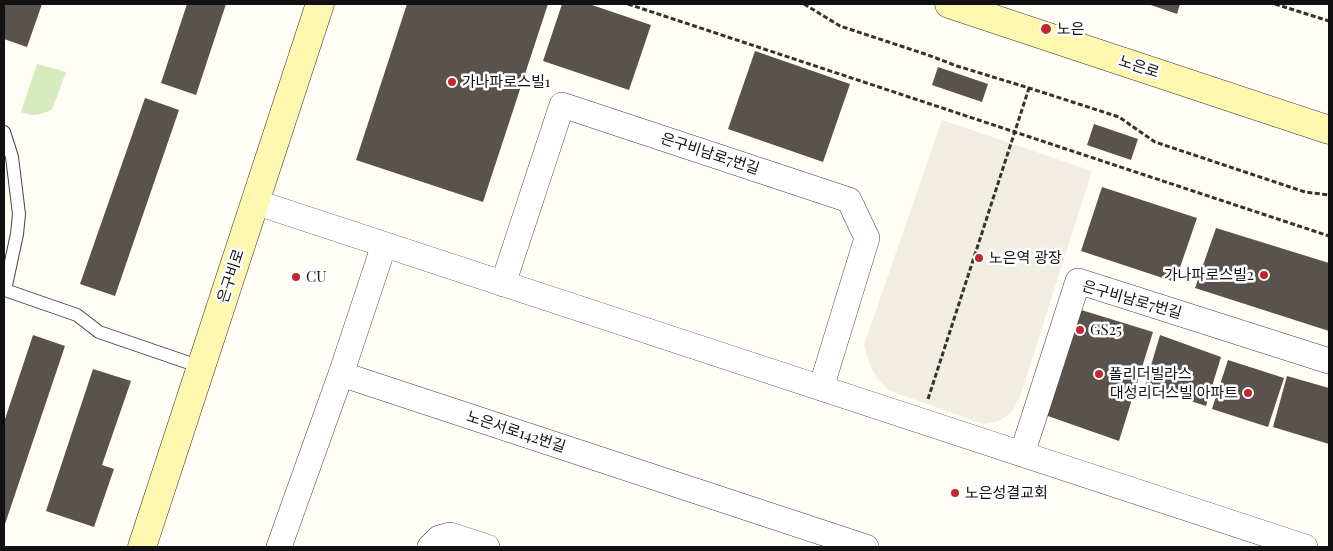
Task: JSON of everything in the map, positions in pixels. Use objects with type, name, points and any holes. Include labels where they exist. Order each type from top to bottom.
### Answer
[{"type":"street","name":"은구비로","points":[[142,547],[320,4]]},
{"type":"street","name":"노은로","points":[[949,4],[1329,130]]},
{"type":"street","name":"은구비남로7번길","points":[[504,284],[562,105],[849,200],[867,238],[821,388]]},
{"type":"street","points":[[255,202],[1305,547]]},
{"type":"street","points":[[279,547],[341,374],[384,245]]},
{"type":"street","name":"은구비남로7번길","points":[[1022,454],[1078,281],[1329,362]]},
{"type":"street","name":"노은서로142번길","points":[[341,374],[862,547]]},
{"type":"street","points":[[430,547],[439,538],[450,535],[487,547]]},
{"type":"lane","points":[[4,132],[12,157],[19,214],[17,234],[5,290],[77,316],[99,332],[201,367]]},
{"type":"path","points":[[628,4],[1329,236]]},
{"type":"path","points":[[804,4],[840,26],[1119,117],[1155,142],[1305,192],[1329,195]]},
{"type":"path","points":[[1275,4],[1329,21]]},
{"type":"path","points":[[921,421],[1029,88]]},
{"type":"green space","points":[[37,64],[66,72],[52,110],[34,115],[21,112]]},
{"type":"shaded area","name":"노은역 광장","points":[[942,120],[1092,171],[1021,394],[1013,411],[999,421],[983,424],[888,390],[877,378],[869,363],[864,345]]},
{"type":"building","points":[[4,4],[42,4],[27,47],[4,39]]},
{"type":"building","points":[[187,4],[226,4],[196,95],[161,83]]},
{"type":"building","name":"가나파로스빌1","points":[[407,4],[548,4],[483,202],[356,160]]},
{"type":"building","points":[[562,4],[589,4],[651,25],[629,90],[543,61]]},
{"type":"building","points":[[1148,4],[1180,4],[1177,14]]},
{"type":"building","points":[[755,51],[850,84],[823,162],[728,129]]},
{"type":"building","points":[[938,67],[988,84],[982,102],[932,85]]},
{"type":"building","points":[[145,98],[179,110],[115,296],[80,284]]},
{"type":"building","points":[[1094,124],[1138,139],[1131,160],[1087,145]]},
{"type":"building","points":[[1102,187],[1197,218],[1175,282],[1081,251]]},
{"type":"building","name":"가나파로스빌2","points":[[1216,228],[1329,263],[1329,331],[1195,288]]},
{"type":"building","name":"폴리더빌라스","points":[[1078,309],[1153,332],[1119,441],[1045,415]]},
{"type":"building","points":[[33,335],[65,346],[4,527],[4,422]]},
{"type":"building","points":[[1160,335],[1221,357],[1206,406],[1145,386]]},
{"type":"building","name":"대성리더스빌 아파트","points":[[1228,360],[1284,378],[1268,427],[1212,409]]},
{"type":"building","points":[[93,369],[131,381],[102,465],[114,469],[94,527],[46,511]]},
{"type":"building","points":[[1287,376],[1329,388],[1329,444],[1273,427]]},
{"type":"place","name":"노은","points":[[1046,29]]},
{"type":"place","name":"가나파로스빌1","points":[[452,82]]},
{"type":"place","name":"노은역 광장","points":[[979,258]]},
{"type":"place","name":"가나파로스빌2","points":[[1264,275]]},
{"type":"place","name":"CU","points":[[296,277]]},
{"type":"place","name":"GS25","points":[[1080,330]]},
{"type":"place","name":"폴리더빌라스","points":[[1099,374]]},
{"type":"place","name":"대성리더스빌 아파트","points":[[1248,393]]},
{"type":"place","name":"노은성결교회","points":[[955,493]]}]
